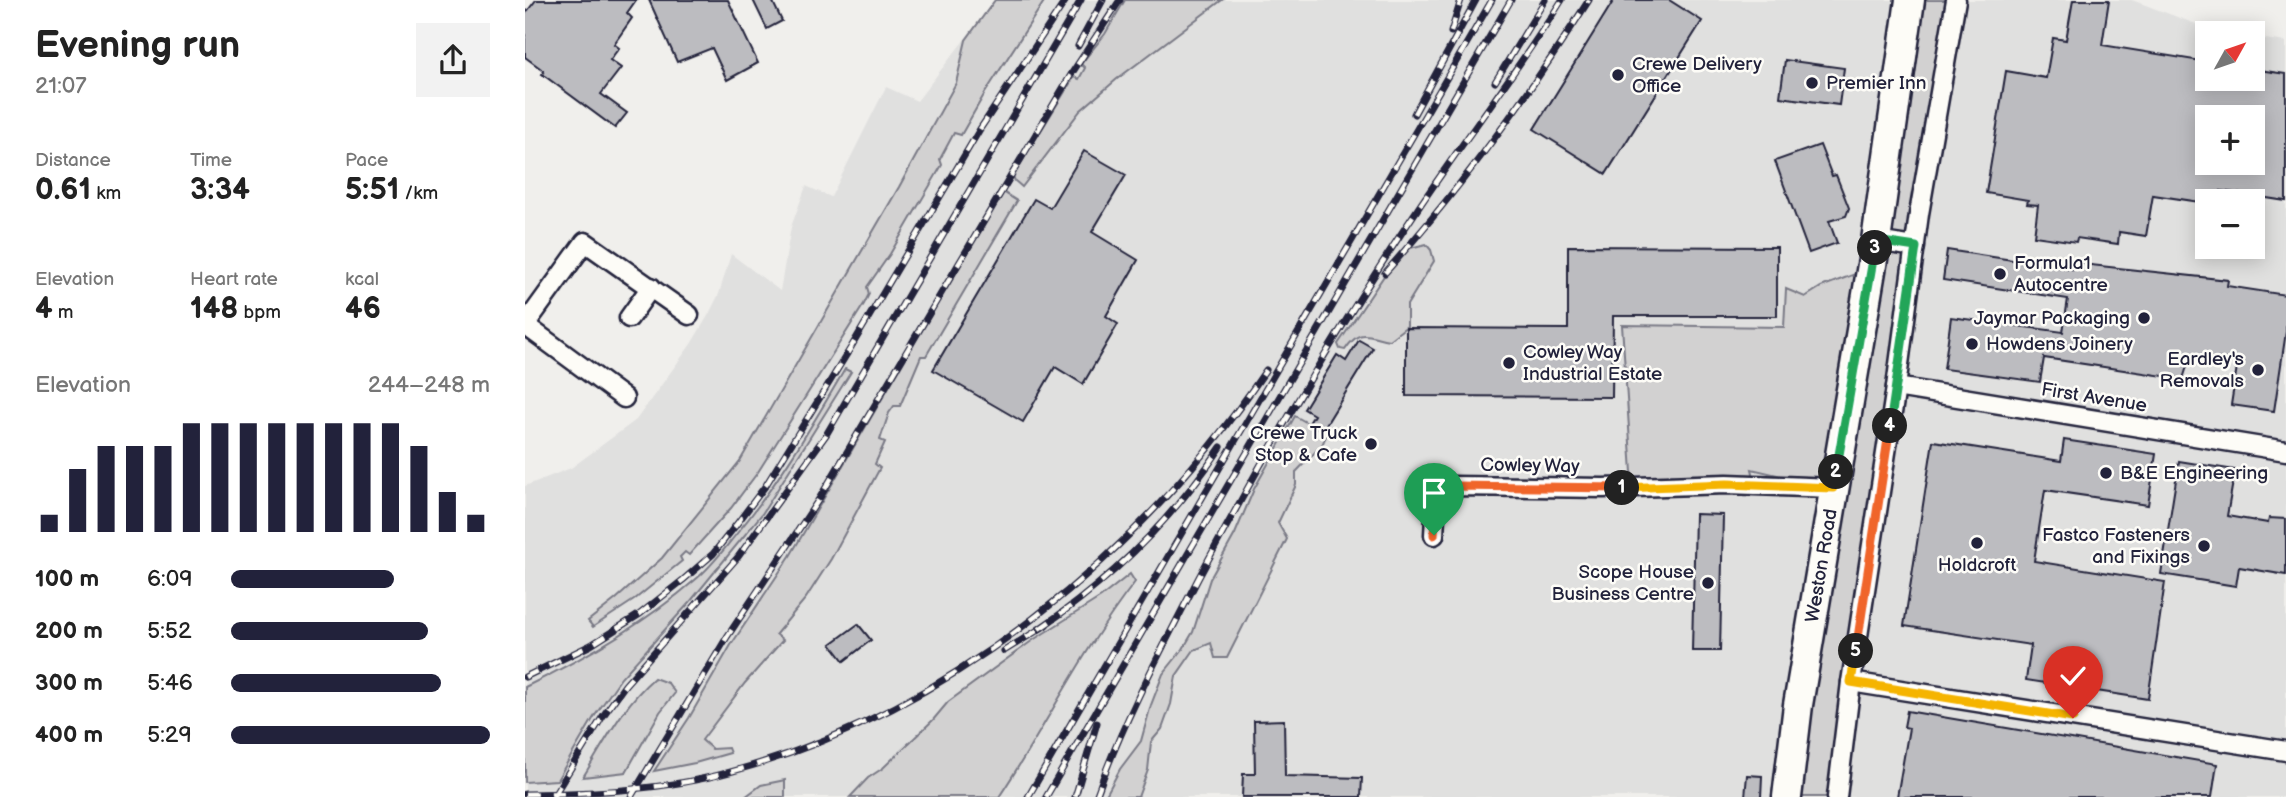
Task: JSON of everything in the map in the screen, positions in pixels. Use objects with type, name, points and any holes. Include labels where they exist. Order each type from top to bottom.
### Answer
[{"type":"main road","name":"Weston Road","points":[[1787,797],[1798,705],[1876,241],[1910,0]]},
{"type":"street","points":[[1837,797],[1851,682],[1896,387],[1919,214],[1956,0]]},
{"type":"street","points":[[1876,241],[1916,247]]},
{"type":"street","points":[[624,398],[525,325],[585,242],[688,315]]},
{"type":"street","points":[[629,318],[651,287]]},
{"type":"street","name":"First Avenue","points":[[1896,387],[2286,451]]},
{"type":"street","name":"Cowley Way","points":[[1434,535],[1436,499],[1443,489],[1453,486],[1603,488],[1727,484],[1833,488]]},
{"type":"street","points":[[1851,682],[2286,751]]},
{"type":"shaded area","points":[[995,0],[2132,0],[2195,24],[2195,91],[2265,91],[2265,39],[2286,42],[2286,797],[525,797],[525,486],[571,468],[636,420],[691,344],[709,314],[719,294],[731,254],[780,291],[791,227],[806,186],[831,197],[886,87],[917,101]]},
{"type":"shaded area","points":[[995,0],[1045,0],[961,135],[954,133],[940,159],[942,165],[890,254],[867,287],[869,294],[864,304],[758,472],[731,508],[689,555],[685,552],[680,557],[682,561],[634,600],[593,627],[588,621],[662,558],[740,461],[899,187],[956,83],[966,40]]},
{"type":"shaded area","points":[[1125,0],[1222,0],[1117,79],[1080,111],[1022,187],[1013,176],[1074,77],[1079,79],[1085,68],[1081,64],[1105,34]]},
{"type":"shaded area","points":[[1910,0],[1956,0],[1837,797],[1787,797],[1833,488],[1752,469],[1756,486],[1633,487],[1622,325],[1784,327],[1786,289],[1805,297],[1821,287],[1855,274],[1869,281]]},
{"type":"shaded area","points":[[1003,192],[1017,201],[926,356],[921,356],[900,406],[894,406],[889,413],[880,440],[885,442],[875,464],[880,468],[831,559],[806,598],[776,634],[783,640],[745,683],[702,740],[712,749],[728,748],[730,753],[654,771],[689,718],[731,645],[790,556]]},
{"type":"shaded area","points":[[1426,244],[1434,261],[1407,305],[1407,326],[1389,340],[1364,335],[1355,338],[1345,350],[1340,349],[1338,344],[1392,264],[1410,248]]},
{"type":"shaded area","points":[[845,369],[851,372],[762,514],[690,602],[621,678],[594,717],[557,780],[525,782],[525,687],[635,626],[706,570],[750,517],[779,476]]},
{"type":"shaded area","points":[[1295,416],[1327,434],[1322,445],[1296,472],[1296,485],[1278,523],[1287,539],[1227,658],[1215,658],[1211,643],[1194,650],[1176,676],[1171,704],[1162,729],[1151,742],[1148,770],[1138,797],[1105,797],[1120,769],[1141,741],[1163,674],[1193,632],[1210,579],[1235,534],[1254,489]]},
{"type":"shaded area","points":[[1130,574],[1135,582],[1098,634],[999,797],[850,797],[933,720],[948,702],[1033,640],[1101,597]]},
{"type":"shaded area","points":[[654,678],[668,683],[675,693],[660,712],[626,772],[583,777],[624,712]]},
{"type":"shaded area","points":[[785,780],[785,797],[745,797],[761,785]]},
{"type":"building","points":[[536,0],[636,0],[627,13],[632,18],[614,44],[619,48],[610,60],[621,68],[601,94],[627,113],[615,128],[542,74],[544,71],[525,57],[525,14]]},
{"type":"building","points":[[649,0],[728,0],[758,63],[727,80],[712,48],[677,62]]},
{"type":"building","points":[[753,0],[772,0],[782,21],[767,29]]},
{"type":"building","name":"Crewe Delivery Office","points":[[1614,0],[1669,0],[1702,21],[1606,174],[1534,129]]},
{"type":"building","points":[[2073,0],[2109,0],[2102,45],[2195,60],[2195,91],[2265,91],[2265,71],[2286,74],[2286,201],[2265,198],[2265,189],[2195,189],[2195,201],[2153,195],[2146,236],[2119,232],[2118,244],[2034,236],[2038,205],[2027,204],[2028,200],[1986,193],[2006,71],[2046,78],[2053,38],[2066,40]]},
{"type":"building","name":"Premier Inn","points":[[1785,60],[1844,68],[1839,105],[1780,97]]},
{"type":"building","points":[[1820,145],[1849,208],[1846,216],[1829,221],[1837,243],[1809,253],[1775,161]]},
{"type":"building","points":[[1084,151],[1126,175],[1092,232],[1138,260],[1106,316],[1118,324],[1083,384],[1055,367],[1023,422],[933,370],[1034,199],[1050,208]]},
{"type":"building","points":[[1568,246],[1777,247],[1777,316],[1613,316],[1612,397],[1406,396],[1406,328],[1568,329]]},
{"type":"building","points":[[1947,250],[2072,269],[2073,263],[2228,280],[2227,286],[2286,295],[2286,332],[2274,411],[2231,405],[2238,360],[2190,357],[2183,379],[2044,358],[2040,382],[1944,369],[1951,317],[2063,332],[2068,299],[1943,280]]},
{"type":"building","points":[[1359,340],[1373,348],[1322,431],[1309,423],[1314,415],[1304,409],[1337,355],[1346,361]]},
{"type":"building","points":[[2064,440],[2156,454],[2148,505],[2045,490],[2034,561],[2165,582],[2148,699],[2026,680],[2031,645],[1904,626],[1933,441],[2061,461]]},
{"type":"building","name":"Fastco Fasteners and Fixings","points":[[2179,461],[2235,470],[2227,516],[2268,523],[2269,518],[2286,519],[2286,575],[2239,567],[2236,586],[2161,574]]},
{"type":"building","name":"Scope House Business Centre","points":[[1695,514],[1723,515],[1720,651],[1692,651]]},
{"type":"building","points":[[858,624],[871,640],[844,661],[831,644]]},
{"type":"building","points":[[1907,711],[2217,764],[2212,797],[1897,797],[1909,728],[1904,727]]},
{"type":"building","points":[[1284,720],[1285,776],[1362,778],[1361,797],[1242,797],[1243,774],[1255,774],[1254,721]]},
{"type":"building","points":[[1747,775],[1762,776],[1761,797],[1745,797]]},
{"type":"railway","points":[[525,677],[591,645],[640,614],[713,554],[766,485],[980,129],[1066,0]]},
{"type":"railway","points":[[553,797],[625,685],[738,557],[826,435],[1081,0]]},
{"type":"railway","points":[[1078,46],[1103,0]]},
{"type":"railway","points":[[631,797],[727,637],[819,499],[1072,73],[1120,0]]},
{"type":"railway","points":[[1451,32],[1461,0]]},
{"type":"railway","points":[[1414,114],[1476,0]]},
{"type":"railway","points":[[1028,797],[1492,0]]},
{"type":"railway","points":[[1046,797],[1511,0]]},
{"type":"railway","points":[[1495,82],[1545,0]]},
{"type":"railway","points":[[1096,797],[1131,713],[1171,631],[1305,388],[1391,249],[1562,0]]},
{"type":"railway","points":[[1385,273],[1492,141],[1589,0]]},
{"type":"railway","points":[[525,794],[629,789],[680,783],[730,772],[811,745],[888,710],[963,668],[1033,619],[1099,563],[1160,503],[1216,438],[1266,370]]},
{"type":"railway","points":[[1039,629],[1091,590],[1139,547],[1182,499],[1221,447]]},
{"type":"railway","points":[[1004,651],[1046,625]]},
{"type":"railway","points":[[1075,797],[1097,723]]},
{"type":"place","name":"Crewe Delivery Office","points":[[1618,75]]},
{"type":"place","name":"Premier Inn","points":[[1812,83]]},
{"type":"place","name":"Formula1 Autocentre","points":[[2000,274]]},
{"type":"place","name":"Jaymar Packaging","points":[[2144,318]]},
{"type":"place","name":"Howdens Joinery","points":[[1972,344]]},
{"type":"place","name":"Cowley Way Industrial Estate","points":[[1509,363]]},
{"type":"place","name":"Eardley's Removals","points":[[2258,370]]},
{"type":"place","name":"Crewe Truck Stop & Cafe","points":[[1371,444]]},
{"type":"place","name":"B&E Engineering","points":[[2106,473]]},
{"type":"place","name":"Holdcroft","points":[[1977,543]]},
{"type":"place","name":"Fastco Fasteners and Fixings","points":[[2204,546]]},
{"type":"place","name":"Scope House Business Centre","points":[[1708,583]]},
{"type":"route","points":[[1434,535],[1436,499],[1443,489],[1453,486],[1603,488],[1727,484],[1833,488],[1876,241],[1916,247],[1851,682],[2073,718]]}]
